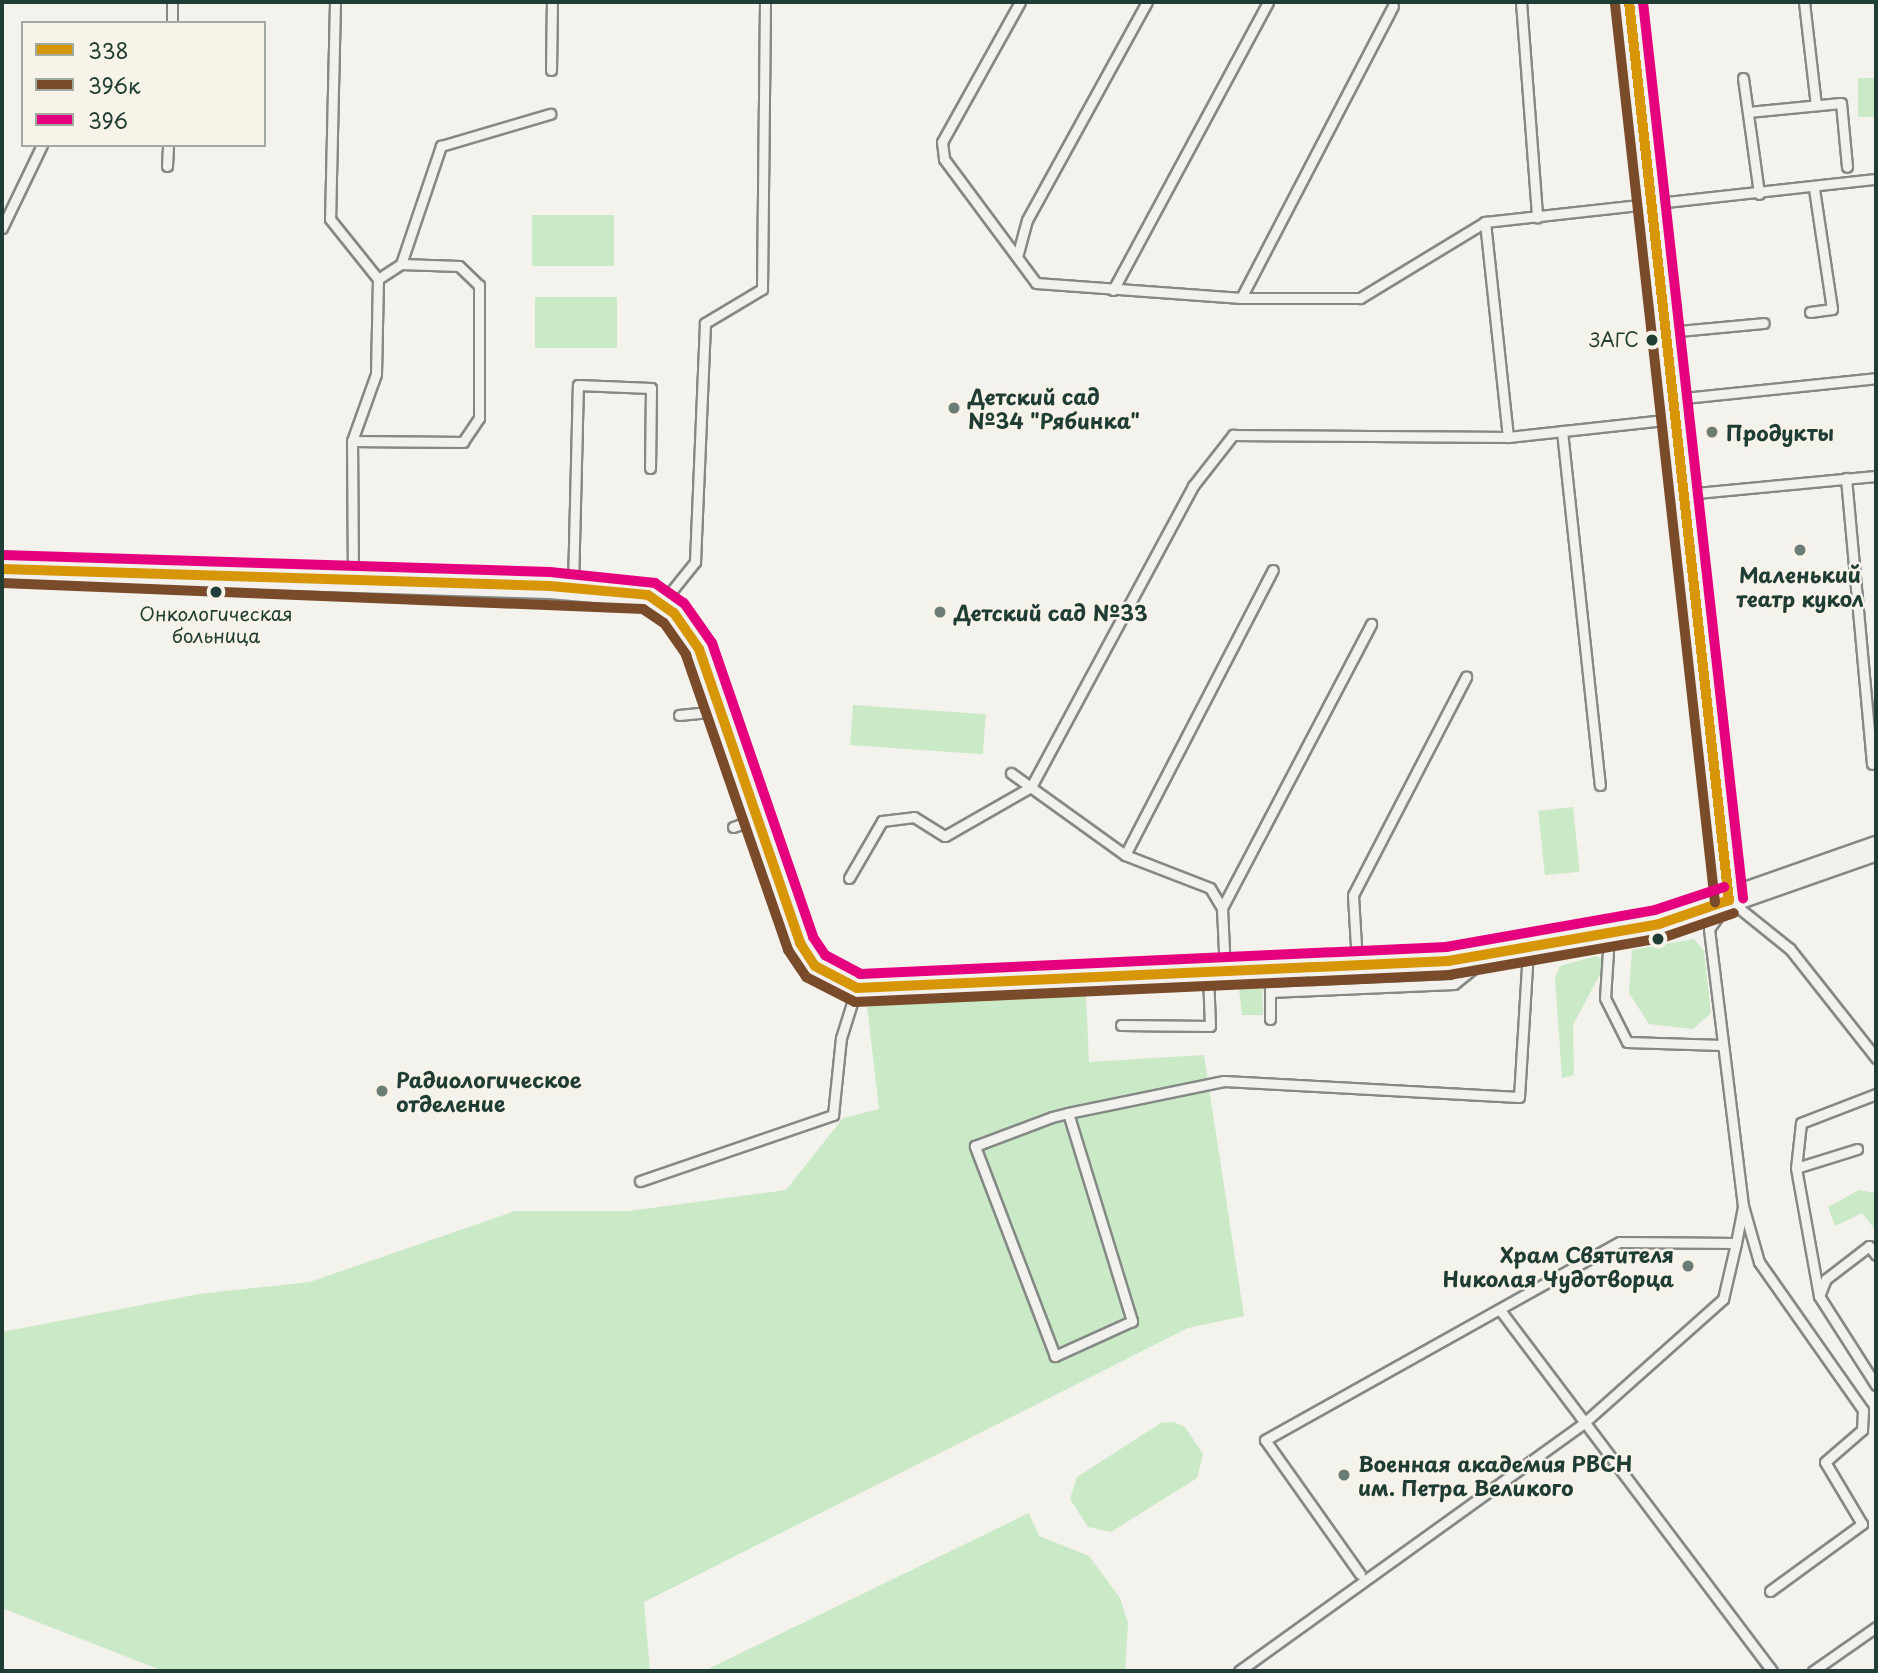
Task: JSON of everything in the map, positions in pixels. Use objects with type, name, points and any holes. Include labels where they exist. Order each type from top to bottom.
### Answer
[{"type":"street","points":[[1629,2],[1729,900]]},
{"type":"street","points":[[2,569],[573,588],[648,595],[661,604],[699,649],[800,943],[816,966],[857,988],[1216,974],[1270,981],[1357,966],[1493,953],[1609,933],[1729,900],[1876,848]]},
{"type":"lane","points":[[172,2],[172,21]]},
{"type":"lane","points":[[335,2],[330,219],[378,279],[376,374],[352,441],[353,582]]},
{"type":"lane","points":[[551,69],[552,2]]},
{"type":"lane","points":[[661,604],[695,562],[705,323],[762,289],[765,2]]},
{"type":"lane","points":[[1020,2],[942,142],[944,159],[1036,283],[1241,298],[1360,298],[1485,222],[1653,207],[1876,179]]},
{"type":"lane","points":[[1017,257],[1027,220],[1147,2]]},
{"type":"lane","points":[[1113,290],[1268,2]]},
{"type":"lane","points":[[1521,2],[1537,217]]},
{"type":"lane","points":[[1804,2],[1816,105]]},
{"type":"lane","points":[[1241,298],[1393,6]]},
{"type":"lane","points":[[1743,78],[1759,194]]},
{"type":"lane","points":[[1748,112],[1841,103],[1847,167]]},
{"type":"lane","points":[[401,264],[441,146],[550,114]]},
{"type":"lane","points":[[2,228],[41,147]]},
{"type":"lane","points":[[167,166],[168,147]]},
{"type":"lane","points":[[1810,312],[1832,309],[1814,188]]},
{"type":"lane","points":[[1485,222],[1508,437]]},
{"type":"lane","points":[[352,441],[463,442],[479,418],[479,285],[458,266],[401,264],[378,279]]},
{"type":"lane","points":[[1667,332],[1764,323]]},
{"type":"lane","points":[[849,878],[882,821],[914,817],[945,836],[1031,787],[1193,486],[1233,435],[1508,437],[1562,431],[1675,409],[1876,378]]},
{"type":"lane","points":[[573,588],[578,385],[651,388],[650,468]]},
{"type":"lane","points":[[1562,431],[1600,785]]},
{"type":"lane","points":[[1685,494],[1876,476]]},
{"type":"lane","points":[[1846,478],[1872,764]]},
{"type":"lane","points":[[1125,855],[1273,570]]},
{"type":"lane","points":[[1121,1025],[1210,1026],[1222,908],[1371,624]]},
{"type":"lane","points":[[1357,966],[1353,895],[1466,677]]},
{"type":"lane","points":[[679,715],[720,711]]},
{"type":"lane","points":[[1011,773],[1125,855],[1210,888],[1222,908]]},
{"type":"lane","points":[[733,827],[756,819]]},
{"type":"lane","points":[[1770,1591],[1862,1524],[1825,1462],[1862,1430],[1863,1410],[1759,1262],[1743,1206],[1709,929],[1729,900],[1790,949],[1876,1058]]},
{"type":"lane","points":[[1609,933],[1605,998],[1627,1042],[1722,1045]]},
{"type":"lane","points":[[1068,1113],[1132,1321],[1055,1356],[975,1146],[1068,1113],[1224,1081],[1519,1097],[1528,947]]},
{"type":"lane","points":[[1270,1019],[1270,981],[1454,984],[1493,953]]},
{"type":"lane","points":[[640,1181],[833,1115],[841,1038],[857,988]]},
{"type":"lane","points":[[1876,1094],[1801,1123],[1796,1168],[1819,1296],[1876,1385]]},
{"type":"lane","points":[[1796,1168],[1857,1149]]},
{"type":"lane","points":[[1238,1671],[1585,1422],[1723,1299],[1743,1206]]},
{"type":"lane","points":[[1360,1574],[1265,1440],[1620,1242],[1736,1243]]},
{"type":"lane","points":[[1819,1296],[1826,1279],[1869,1246],[1876,1255]]},
{"type":"lane","points":[[1500,1310],[1772,1671]]},
{"type":"lane","points":[[1813,1671],[1876,1627]]},
{"type":"green space","points":[[1858,78],[1876,78],[1876,117],[1858,117]]},
{"type":"green space","points":[[532,215],[614,215],[614,266],[532,266]]},
{"type":"green space","points":[[535,297],[617,297],[617,348],[535,348]]},
{"type":"green space","points":[[853,705],[986,714],[983,754],[850,745]]},
{"type":"green space","points":[[1573,807],[1580,872],[1545,875],[1538,811]]},
{"type":"green space","points":[[1694,939],[1704,951],[1711,1013],[1693,1029],[1649,1024],[1629,993],[1632,950]]},
{"type":"green space","points":[[1596,956],[1607,961],[1573,1025],[1574,1075],[1562,1078],[1555,978],[1560,966]]},
{"type":"green space","points":[[1238,981],[1262,981],[1263,1015],[1242,1015]]},
{"type":"green space","points":[[1086,996],[1089,1062],[1204,1055],[1244,1316],[1188,1328],[644,1602],[650,1671],[163,1671],[2,1608],[2,1332],[199,1294],[310,1282],[515,1211],[629,1211],[786,1190],[843,1118],[879,1109],[867,1006]]},
{"type":"green space","points":[[1859,1190],[1876,1193],[1876,1231],[1862,1213],[1835,1226],[1828,1207]]},
{"type":"green space","points":[[1174,1422],[1185,1427],[1203,1454],[1197,1478],[1111,1532],[1088,1527],[1070,1499],[1077,1477],[1161,1423]]},
{"type":"green space","points":[[1029,1513],[1039,1536],[1089,1556],[1120,1598],[1128,1623],[1125,1671],[704,1671]]},
{"type":"transit line","name":"338","points":[[1629,2],[1729,900]]},
{"type":"transit line","name":"396","points":[[1643,2],[1743,898]]},
{"type":"transit line","name":"396к","points":[[1615,4],[1715,902]]},
{"type":"transit line","name":"396","points":[[2,555],[550,572],[655,583],[684,603],[712,643],[813,937],[825,955],[860,974],[1446,947],[1655,910],[1724,887]]},
{"type":"transit line","name":"338","points":[[2,569],[550,586],[648,595],[674,613],[699,649],[800,943],[815,966],[857,988],[1448,961],[1659,924],[1729,900]]},
{"type":"transit line","name":"396к","points":[[2,583],[643,609],[664,623],[686,655],[788,950],[806,977],[855,1002],[1449,975],[1662,938],[1734,913]]},
{"type":"place","name":"ЗАГС","points":[[1652,340]]},
{"type":"place","name":"Детский сад №34 \"Рябинка\"","points":[[954,408]]},
{"type":"place","name":"Продукты","points":[[1712,432]]},
{"type":"place","name":"Маленький театр кукол","points":[[1800,550]]},
{"type":"place","name":"Онкологическая больница","points":[[216,592]]},
{"type":"place","name":"Детский сад №33","points":[[940,612]]},
{"type":"place","name":"Радиологическое отделение","points":[[382,1091]]},
{"type":"place","name":"Храм Святителя Николая Чудотворца","points":[[1688,1266]]},
{"type":"place","name":"Военная академия РВСН им. Петра Великого","points":[[1344,1475]]}]
